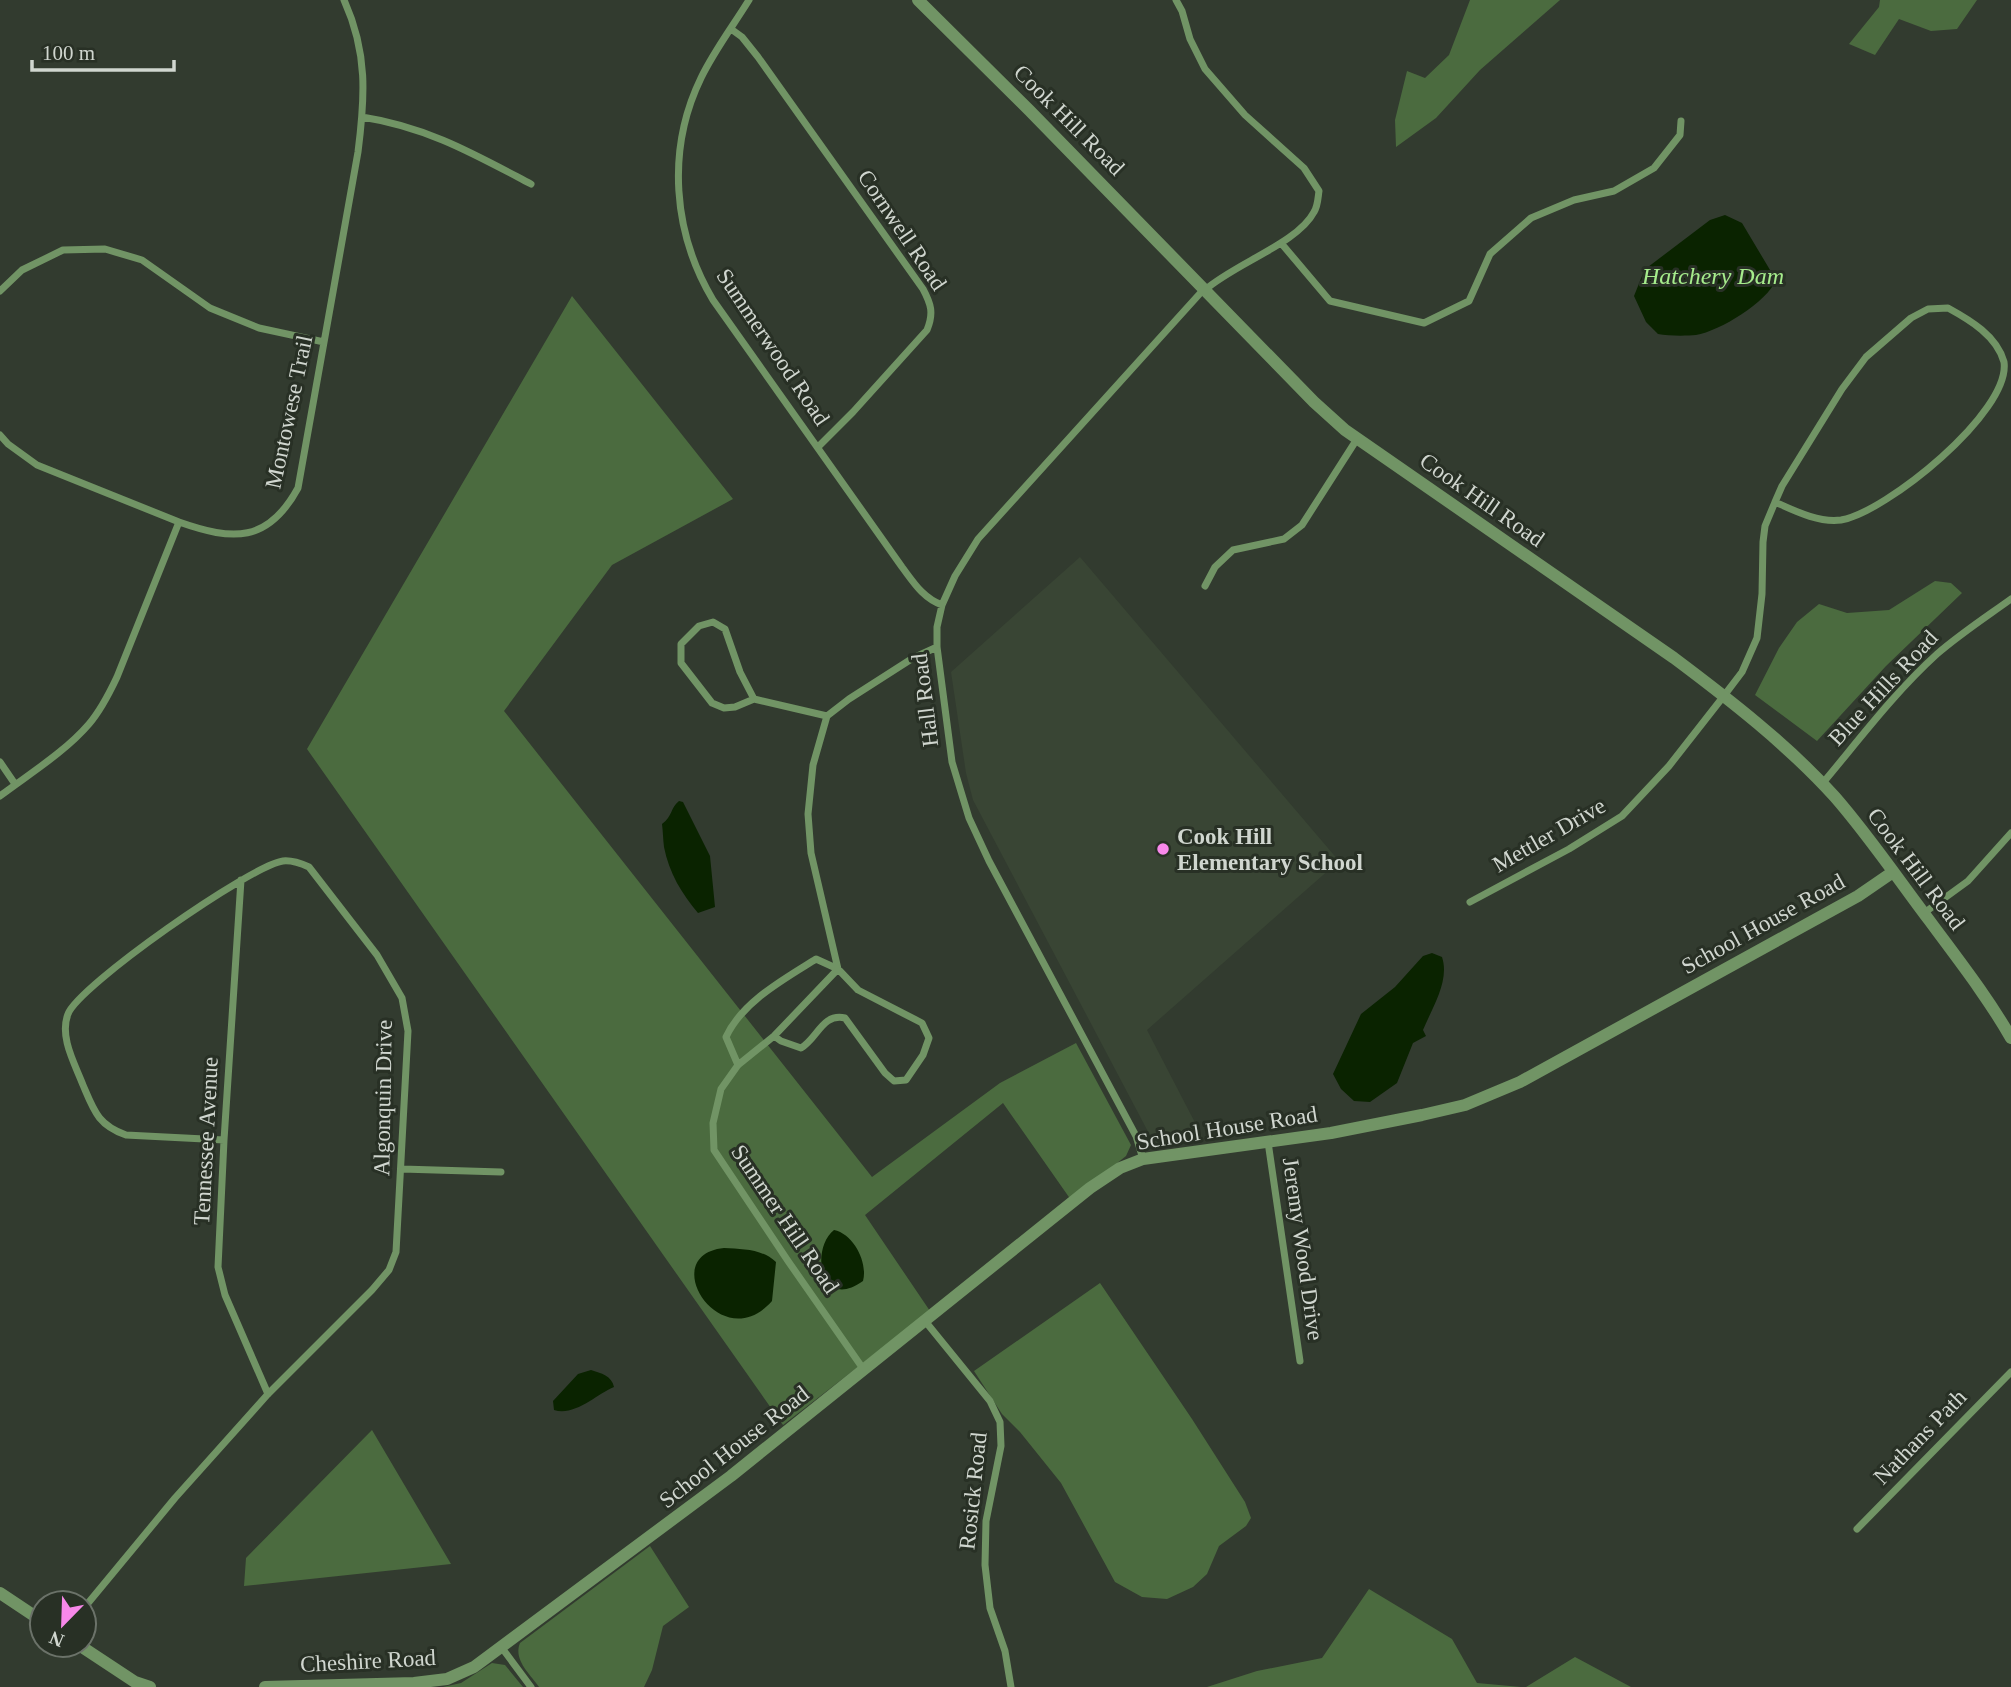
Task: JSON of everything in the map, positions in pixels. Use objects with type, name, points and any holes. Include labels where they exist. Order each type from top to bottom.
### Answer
[{"type":"street","name":"Montowese Trail","points":[[0,435],[37,465],[209,533],[238,536],[266,526],[287,508],[298,488],[362,117],[362,59],[355,26],[344,0]]},
{"type":"street","name":"Summerwood Road","points":[[749,0],[702,77],[680,144],[678,197],[698,272],[713,300],[920,591],[942,605]]},
{"type":"street","name":"Cook Hill Road","points":[[918,0],[1021,101],[1314,402],[1357,439],[1650,641],[1723,697],[1822,784],[1852,818],[1924,913],[1989,1001],[2011,1038]]},
{"type":"street","name":"Hall Road","points":[[1143,1159],[1136,1136],[989,861],[969,818],[952,762],[937,647],[937,627],[942,605],[955,576],[978,540],[1204,290],[1228,271],[1302,229],[1315,211],[1319,191],[1304,168],[1244,115],[1205,69],[1190,39],[1176,0]]},
{"type":"street","name":"Cornwell Road","points":[[731,29],[742,37],[758,57],[931,304],[932,318],[927,330],[818,447]]},
{"type":"street","points":[[362,117],[440,137],[531,184]]},
{"type":"street","points":[[1281,243],[1330,301],[1424,323],[1469,301],[1490,254],[1531,218],[1574,200],[1614,191],[1654,168],[1680,135],[1681,121]]},
{"type":"street","points":[[0,291],[22,270],[63,250],[105,249],[142,260],[210,308],[259,328],[324,342]]},
{"type":"street","name":"Mettler Drive","points":[[1469,902],[1569,849],[1622,816],[1674,760],[1742,672],[1757,638],[1765,526],[1775,502],[1782,486],[1866,357],[1911,318],[1928,309],[1948,308],[1972,320],[1994,343],[2005,363],[2005,382],[1994,404],[1965,440],[1924,474],[1863,514],[1840,520],[1811,516],[1775,502]]},
{"type":"street","points":[[1205,586],[1215,567],[1233,550],[1284,539],[1303,525],[1357,439]]},
{"type":"street","points":[[0,796],[66,745],[88,725],[106,700],[179,522]]},
{"type":"street","name":"Blue Hills Road","points":[[1822,784],[1922,668],[1959,636],[2011,599]]},
{"type":"street","points":[[754,699],[740,671],[725,629],[713,622],[699,626],[681,643],[681,663],[712,703],[724,708],[735,707],[754,699],[827,716]]},
{"type":"street","points":[[838,968],[811,853],[808,814],[813,765],[827,716],[913,658],[937,647]]},
{"type":"street","points":[[0,762],[15,784]]},
{"type":"street","points":[[1924,913],[1968,881],[2011,833]]},
{"type":"street","name":"Algonquin Drive","points":[[98,1591],[175,1498],[268,1394],[372,1290],[389,1270],[396,1252],[408,1031],[402,998],[377,956],[309,867],[296,862],[282,862],[219,892],[80,997],[68,1013],[65,1028],[67,1044],[99,1120],[112,1130],[126,1135],[224,1140]]},
{"type":"street","name":"School House Road","points":[[502,1648],[677,1518],[1090,1188],[1120,1168],[1143,1159],[1331,1133],[1422,1115],[1485,1098],[1520,1082],[1834,909],[1893,873]]},
{"type":"street","name":"Tennessee Avenue","points":[[242,880],[218,1267],[225,1295],[268,1394]]},
{"type":"street","points":[[738,1065],[728,1047],[726,1037],[732,1024],[771,988],[816,959],[838,968],[858,990],[922,1023],[929,1038],[923,1055],[906,1080],[894,1081],[885,1073],[845,1018],[836,1016],[826,1020],[810,1043],[801,1048],[774,1036]]},
{"type":"street","name":"Summer Hill Road","points":[[838,968],[774,1036],[738,1065],[721,1089],[713,1123],[714,1150],[864,1370]]},
{"type":"street","name":"Jeremy Wood Drive","points":[[1269,1142],[1300,1361]]},
{"type":"street","points":[[402,1169],[501,1172]]},
{"type":"street","name":"Rosick Road","points":[[925,1321],[990,1401],[1000,1422],[1001,1446],[986,1521],[985,1565],[990,1608],[1005,1651],[1011,1687]]},
{"type":"street","name":"Nathans Path","points":[[1857,1529],[2011,1372]]},
{"type":"street","points":[[0,1593],[28,1612]]},
{"type":"street","points":[[502,1648],[531,1687]]},
{"type":"street","name":"Cheshire Road","points":[[265,1687],[437,1681],[462,1674],[502,1648]]},
{"type":"street","points":[[98,1657],[145,1686]]},
{"type":"shaded area","points":[[1470,0],[1560,0],[1480,70],[1436,118],[1396,147],[1395,120],[1407,71],[1425,78],[1449,55]]},
{"type":"shaded area","points":[[1880,0],[1977,0],[1957,29],[1931,31],[1899,19],[1875,55],[1849,44],[1879,7]]},
{"type":"shaded area","points":[[572,296],[733,499],[612,565],[504,711],[872,1177],[1000,1083],[1076,1043],[1131,1145],[1126,1156],[1071,1200],[1003,1103],[865,1215],[930,1311],[783,1425],[307,749]]},
{"type":"shaded area","name":"Cook Hill Elementary School","points":[[1080,557],[1339,861],[1147,1030],[1203,1138],[1154,1143],[973,800],[966,773],[951,672]]},
{"type":"shaded area","points":[[1935,581],[1951,583],[1962,593],[1886,666],[1817,741],[1755,695],[1779,648],[1797,622],[1819,604],[1847,613],[1889,610]]},
{"type":"shaded area","points":[[1100,1283],[1192,1419],[1245,1502],[1251,1518],[1246,1526],[1219,1546],[1207,1574],[1193,1587],[1167,1599],[1142,1597],[1115,1582],[1061,1483],[1002,1414],[974,1371]]},
{"type":"shaded area","points":[[372,1430],[451,1564],[244,1586],[246,1558]]},
{"type":"shaded area","points":[[650,1546],[689,1607],[663,1626],[652,1670],[644,1687],[539,1687],[521,1661],[518,1649],[520,1643]]},
{"type":"shaded area","points":[[1369,1589],[1452,1639],[1477,1683],[1521,1687],[1207,1687],[1257,1671],[1322,1658]]},
{"type":"shaded area","points":[[1575,1657],[1631,1687],[1526,1687]]},
{"type":"shaded area","points":[[492,1663],[505,1665],[523,1687],[443,1687],[461,1683]]},
{"type":"water","name":"Hatchery Dam","points":[[1725,215],[1742,223],[1776,280],[1771,289],[1742,314],[1717,328],[1696,335],[1658,334],[1646,322],[1634,296],[1642,276],[1648,267],[1710,220]]},
{"type":"water","points":[[679,801],[683,802],[710,856],[715,907],[698,913],[677,883],[664,847],[662,824]]},
{"type":"water","points":[[1432,953],[1442,957],[1444,975],[1439,994],[1423,1030],[1426,1036],[1413,1043],[1397,1083],[1370,1102],[1354,1101],[1341,1089],[1333,1074],[1361,1014],[1395,987],[1423,956]]},
{"type":"water","points":[[834,1230],[848,1237],[853,1243],[863,1266],[863,1281],[848,1288],[837,1289],[823,1274],[822,1250]]},
{"type":"water","points":[[724,1248],[758,1252],[776,1262],[772,1301],[752,1316],[733,1318],[716,1312],[703,1299],[695,1283],[695,1267],[704,1255]]},
{"type":"water","points":[[591,1370],[608,1378],[614,1387],[577,1408],[554,1410],[553,1401],[578,1374]]},
{"type":"place","name":"Cook Hill Elementary School","points":[[1163,849]]}]
